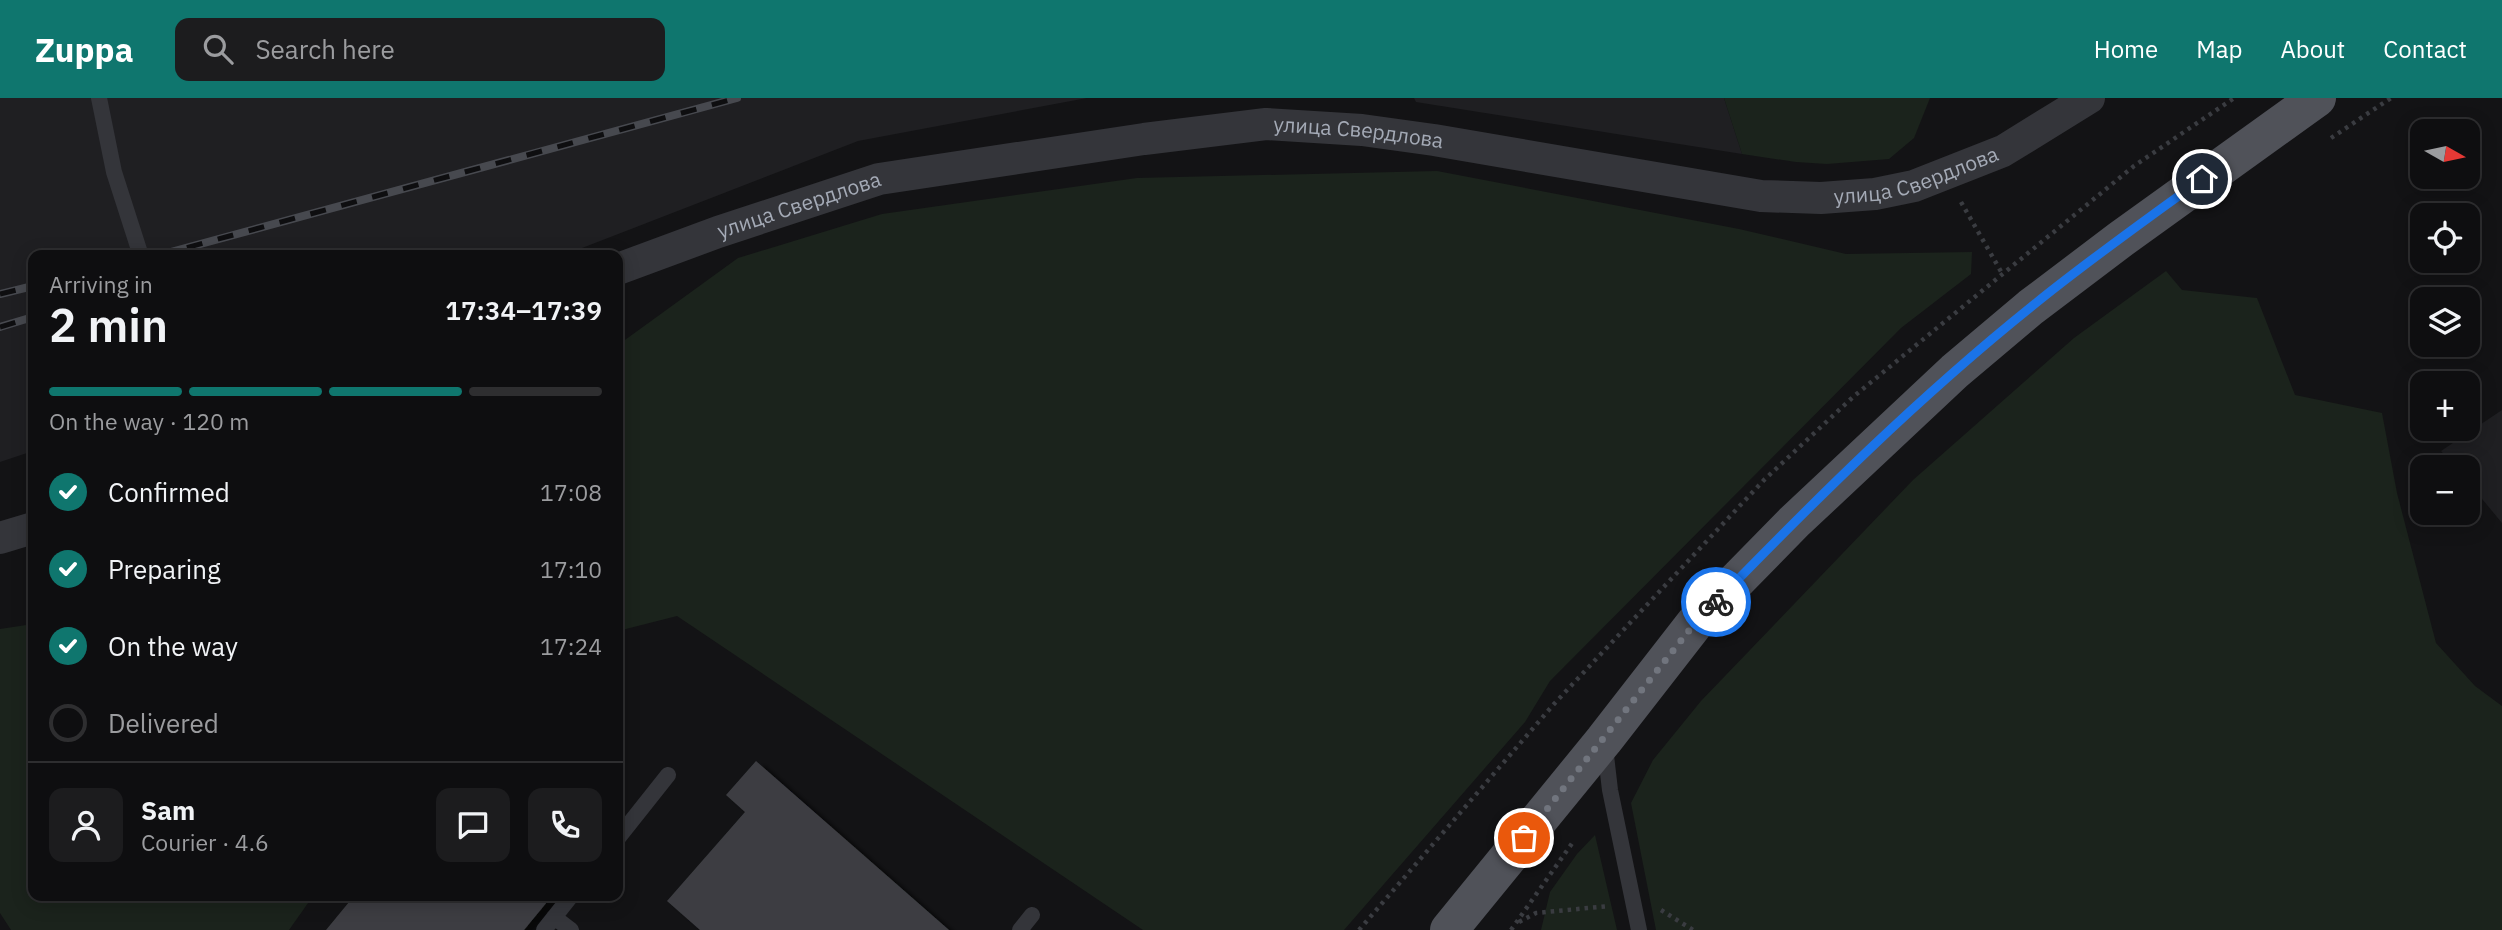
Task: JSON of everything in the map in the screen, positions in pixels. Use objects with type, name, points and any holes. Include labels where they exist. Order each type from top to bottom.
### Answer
[{"type":"main road","points":[[1449,930],[1604,740],[1695,623],[1794,522],[1955,371],[2031,307],[2110,246],[2317,98]]},
{"type":"street","name":"улица Свердлова","points":[[623,267],[718,232],[879,179],[1131,140],[1266,124],[1362,130],[1434,140],[1762,196],[1821,198],[1875,194],[1914,186],[2003,151],[2078,101]]},
{"type":"street","points":[[0,538],[28,530]]},
{"type":"lane","points":[[99,98],[114,172],[139,250]]},
{"type":"lane","points":[[1604,740],[1610,790],[1639,930]]},
{"type":"lane","points":[[623,832],[668,775]]},
{"type":"lane","points":[[567,901],[549,924],[571,930]]},
{"type":"lane","points":[[1020,930],[1032,915]]},
{"type":"path","points":[[2324,143],[2391,98]]},
{"type":"path","points":[[1945,174],[2003,275]]},
{"type":"path","points":[[1511,930],[1610,790]]},
{"type":"shaded area","points":[[0,98],[1087,98],[858,141],[577,250],[28,250],[28,453],[0,462]]},
{"type":"shaded area","points":[[1414,98],[1724,98],[1742,154],[1416,102]]},
{"type":"shaded area","points":[[1724,98],[1930,98],[1914,138],[1889,159],[1827,164],[1742,154]]},
{"type":"shaded area","points":[[1437,171],[1739,229],[1846,254],[1972,252],[1971,274],[1901,328],[1550,681],[1525,722],[1344,930],[1143,930],[677,616],[623,630],[623,341],[738,258],[882,214],[1137,178]]},
{"type":"shaded area","points":[[2166,271],[2182,290],[2257,298],[2295,395],[2382,413],[2397,493],[2436,643],[2475,686],[2502,706],[2502,930],[1656,930],[1631,803],[1653,760],[1701,701],[1913,480],[2074,338]]},
{"type":"shaded area","points":[[2502,410],[2502,523],[2480,496],[2480,455],[2444,455],[2441,451],[2456,441],[2480,441],[2480,425]]},
{"type":"shaded area","points":[[28,625],[28,901],[309,901],[289,930],[11,930],[0,913],[0,629]]},
{"type":"shaded area","points":[[1595,835],[1617,930],[1541,930],[1550,892],[1577,854]]},
{"type":"building","points":[[756,761],[949,930],[700,930],[667,901],[745,812],[726,795]]},
{"type":"building","points":[[350,901],[548,901],[524,930],[326,930]]},
{"type":"railway","points":[[178,250],[737,98]]},
{"type":"railway","points":[[0,294],[28,287]]},
{"type":"railway","points":[[0,327],[28,319]]},
{"type":"way so far","points":[[1524,838],[1695,623],[1716,602]]},
{"type":"route","points":[[1716,602],[1794,522],[1955,371],[2031,307],[2202,179]]}]
